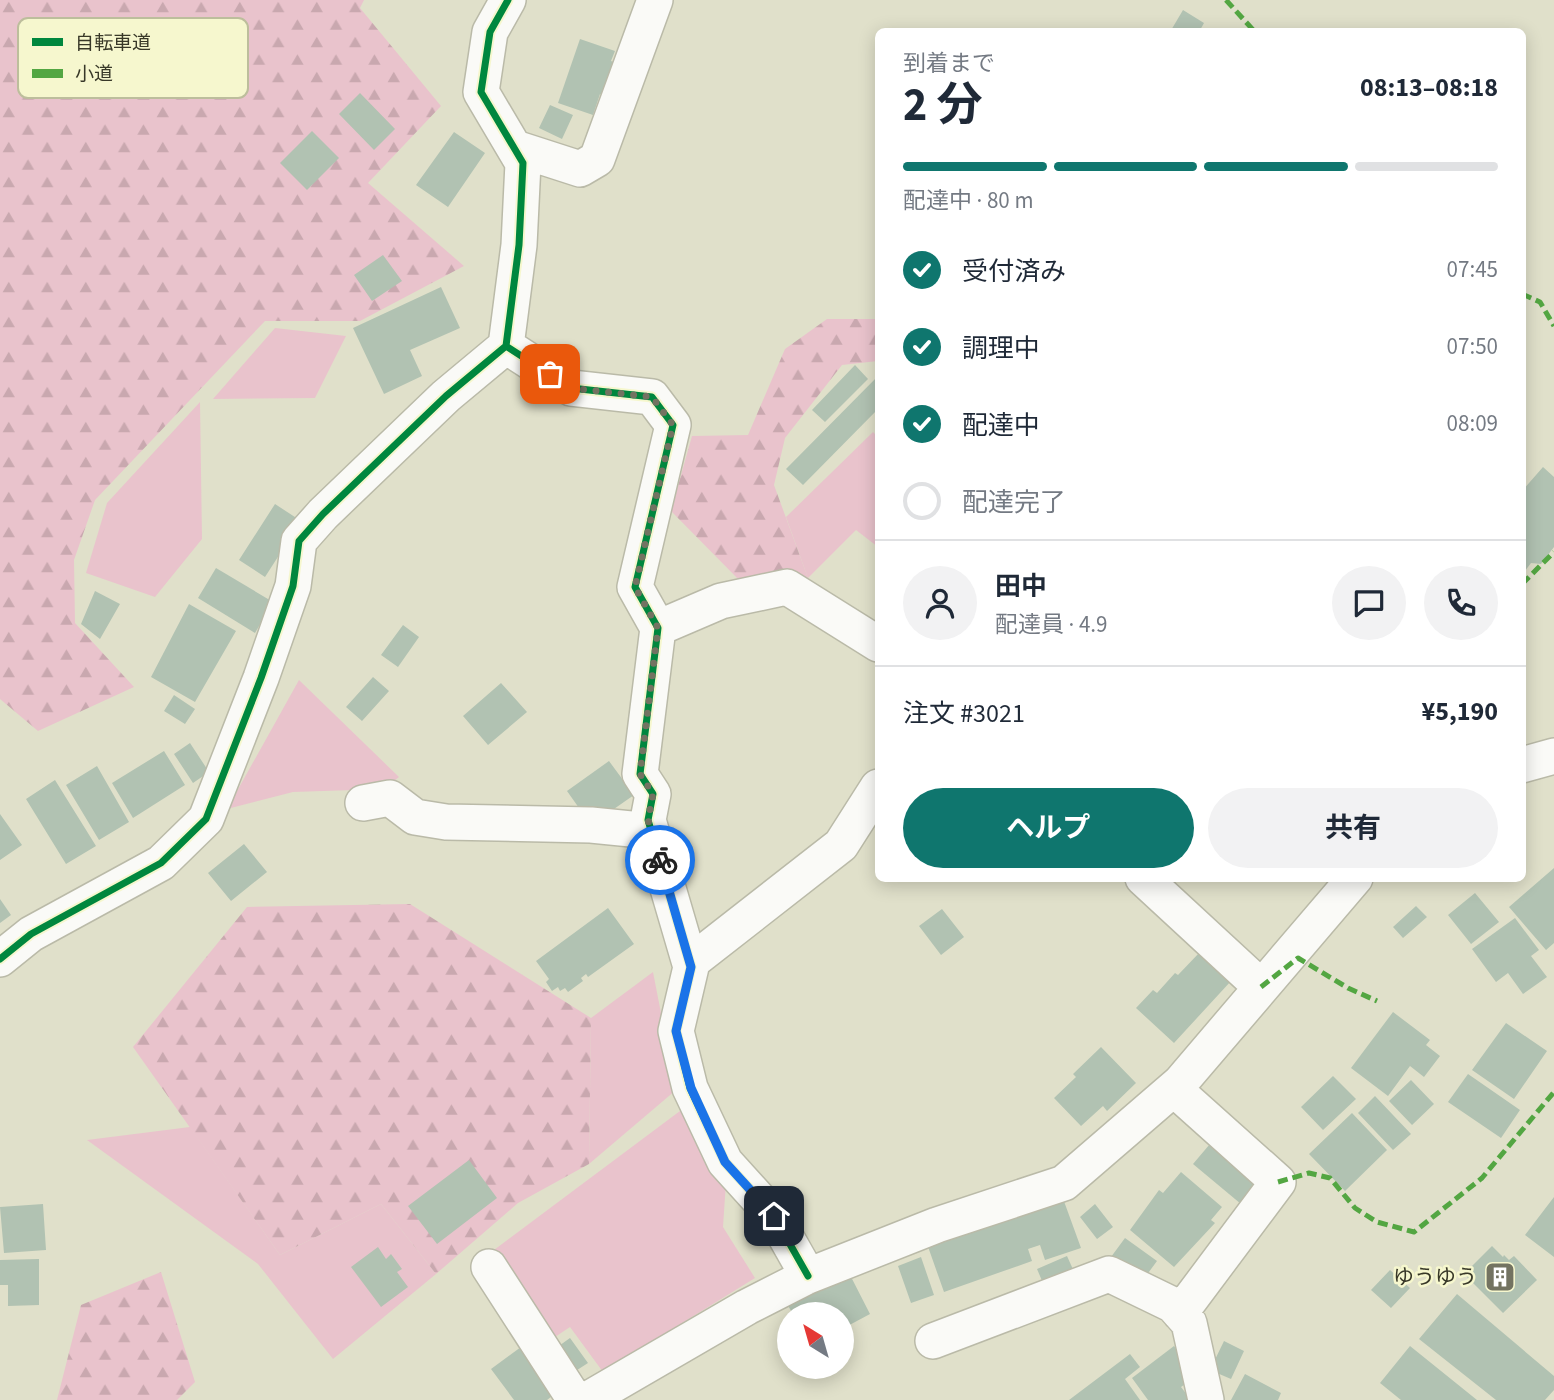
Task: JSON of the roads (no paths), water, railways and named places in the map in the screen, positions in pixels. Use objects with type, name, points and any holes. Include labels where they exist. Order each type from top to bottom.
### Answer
[{"type":"street","points":[[0,959],[31,934],[161,863],[206,818],[261,678],[293,586],[299,541],[323,514],[446,396],[506,346],[519,245],[523,163],[481,92],[490,32],[508,0]]},
{"type":"street","points":[[514,148],[580,169],[597,159],[655,0]]},
{"type":"street","points":[[506,346],[571,388],[652,397],[673,425],[635,587],[658,628],[640,774],[653,794],[648,820],[690,963],[676,1031],[691,1088],[725,1162],[774,1216],[808,1276]]},
{"type":"street","points":[[658,628],[721,601],[787,587],[875,642]]},
{"type":"street","points":[[1526,764],[1554,755]]},
{"type":"street","points":[[690,963],[841,845],[875,792]]},
{"type":"street","points":[[363,803],[390,798],[415,817],[446,822],[591,825],[651,831]]},
{"type":"street","points":[[1147,882],[1261,987]]},
{"type":"street","points":[[587,1400],[808,1276],[937,1225],[1064,1183],[1174,1089],[1352,882]]},
{"type":"street","points":[[1174,1089],[1278,1182],[1180,1312]]},
{"type":"street","points":[[489,1267],[575,1400]]},
{"type":"street","points":[[933,1341],[1109,1274],[1173,1305],[1189,1323],[1206,1400]]},
{"type":"place","name":"ゆうゆう","points":[[1500,1277]]}]
